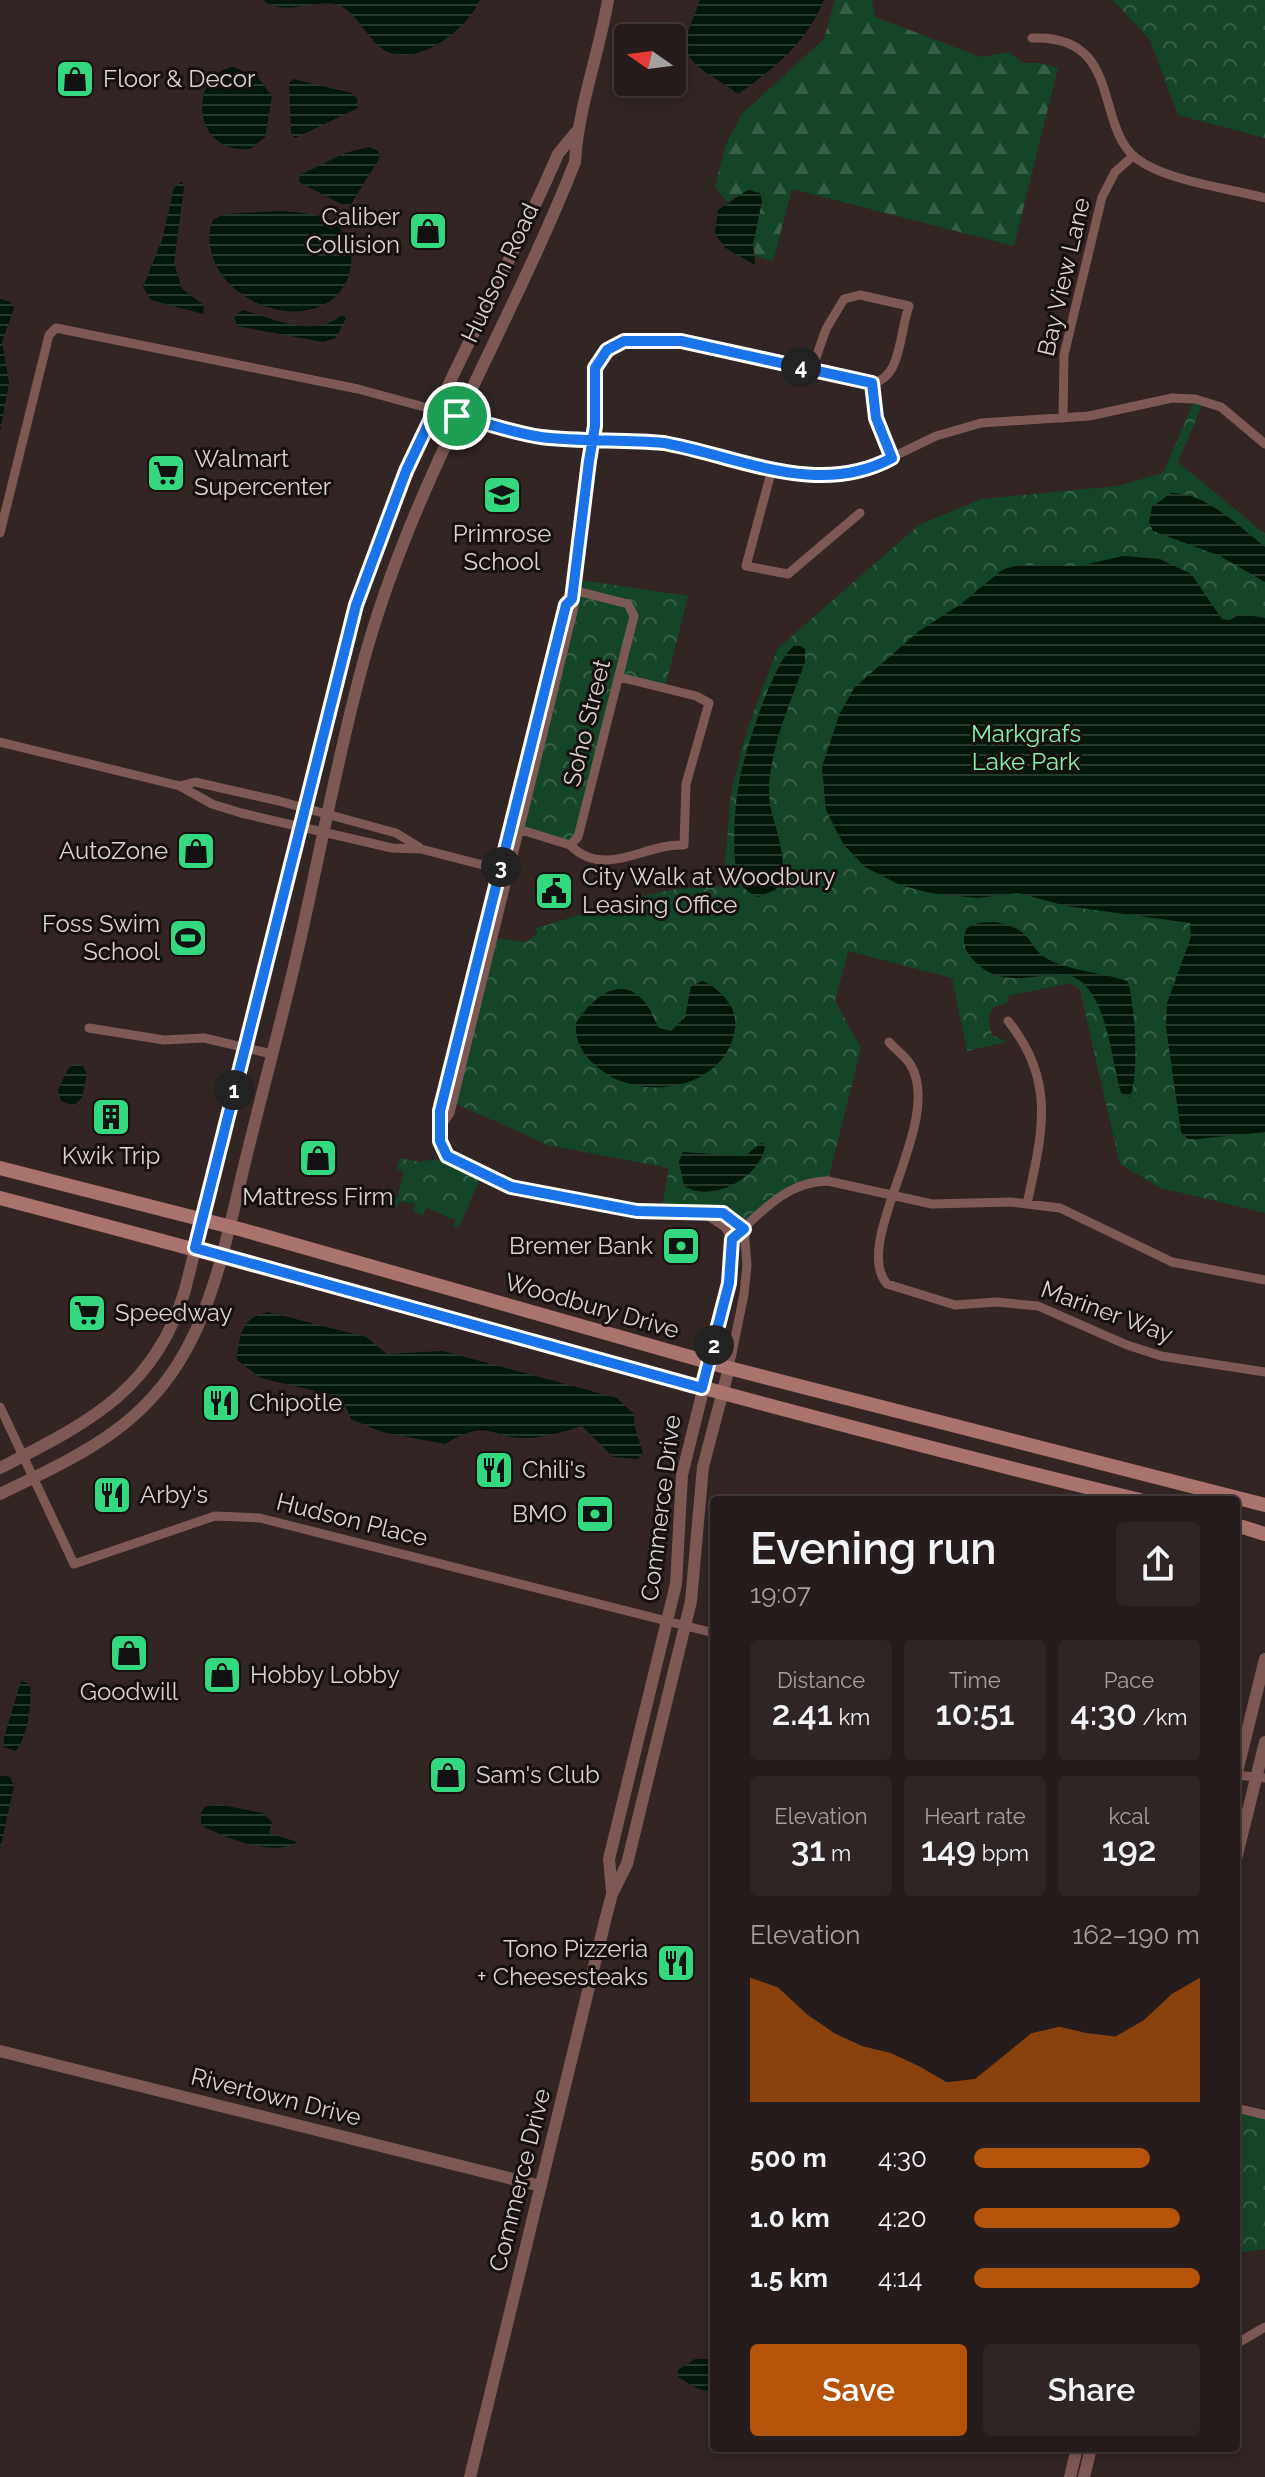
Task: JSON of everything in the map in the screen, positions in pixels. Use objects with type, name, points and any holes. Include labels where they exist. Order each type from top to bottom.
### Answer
[{"type":"main road","name":"Woodbury Drive","points":[[0,1168],[228,1226],[729,1368],[1230,1496]]},
{"type":"main road","name":"Woodbury Drive","points":[[0,1198],[195,1248],[721,1394],[1124,1496]]},
{"type":"main road","name":"Woodbury Drive","points":[[1240,1499],[1265,1505]]},
{"type":"main road","points":[[1240,1526],[1265,1534]]},
{"type":"street","name":"Hudson Road","points":[[0,1494],[101,1443],[148,1403],[185,1353],[197,1329],[228,1226],[272,1054],[362,667],[389,579],[414,511],[571,174],[577,131],[593,78],[608,0]]},
{"type":"street","points":[[1032,38],[1066,43],[1089,59],[1133,156],[1163,172],[1265,198]]},
{"type":"street","name":"Hudson Road","points":[[0,1468],[91,1420],[123,1395],[150,1365],[178,1313],[356,605],[406,471],[558,154],[577,131]]},
{"type":"street","name":"Bay View Lane","points":[[1063,418],[1064,355],[1102,197],[1115,172],[1133,156]]},
{"type":"street","points":[[744,1229],[723,1213],[637,1211],[511,1187],[448,1157],[440,1141],[442,1125],[450,1113],[505,870],[574,607],[572,594],[592,440],[595,368],[607,350],[624,341],[681,341],[872,383],[881,381],[894,371],[909,306],[860,295],[844,299],[826,329],[812,369]]},
{"type":"street","points":[[0,533],[49,335],[56,328],[354,388],[529,435],[664,443],[772,469],[830,476],[864,470],[936,436],[973,425],[1019,418],[1063,418],[1113,412],[1167,398],[1191,398],[1221,407],[1265,444]]},
{"type":"street","points":[[872,383],[876,418],[892,458]]},
{"type":"street","points":[[772,469],[746,566],[788,574],[860,513]]},
{"type":"street","name":"Soho Street","points":[[570,845],[580,833],[634,610],[624,603],[572,594]]},
{"type":"street","points":[[516,828],[570,845],[587,857],[605,861],[684,845],[686,784],[709,703],[698,697],[619,677]]},
{"type":"street","points":[[0,742],[180,786],[220,807],[392,848],[421,849],[505,870]]},
{"type":"street","points":[[180,786],[195,782],[304,808],[395,832],[421,849]]},
{"type":"street","points":[[1008,1021],[1028,1046],[1042,1102],[1041,1136],[1027,1204]]},
{"type":"street","points":[[89,1028],[164,1040],[204,1038],[272,1054]]},
{"type":"street","name":"Mariner Way","points":[[889,1042],[910,1064],[918,1094],[915,1124],[892,1195],[878,1265],[881,1276],[895,1289],[955,1305],[1020,1302],[1038,1306],[1161,1356],[1265,1372]]},
{"type":"street","points":[[732,1239],[787,1191],[811,1182],[828,1181],[954,1206],[1027,1204],[1070,1213],[1172,1262],[1265,1280]]},
{"type":"street","points":[[705,1214],[725,1227],[732,1239],[729,1283],[710,1362]]},
{"type":"street","points":[[729,1368],[746,1280],[744,1229]]},
{"type":"street","name":"Commerce Drive","points":[[612,1894],[609,1859],[667,1622],[679,1559],[682,1475],[710,1362]]},
{"type":"street","name":"Commerce Drive","points":[[470,2477],[612,1894],[627,1864],[685,1626],[695,1575],[703,1467],[729,1368]]},
{"type":"street","points":[[0,1407],[34,1478]]},
{"type":"street","name":"Hudson Place","points":[[34,1478],[74,1564],[215,1516],[260,1518],[710,1632]]},
{"type":"street","points":[[1240,1758],[1265,1659]]},
{"type":"street","points":[[1240,1846],[1261,1777],[1265,1742]]},
{"type":"street","points":[[1240,1771],[1261,1777]]},
{"type":"street","name":"Rivertown Drive","points":[[0,2051],[541,2186]]},
{"type":"street","points":[[1240,2109],[1265,2115]]},
{"type":"street","points":[[1240,2342],[1265,2327]]},
{"type":"street","points":[[1070,2477],[1076,2452]]},
{"type":"street","points":[[1084,2477],[1090,2452]]},
{"type":"green space","points":[[835,0],[872,0],[875,17],[981,57],[1009,52],[1023,63],[1058,68],[1014,246],[792,189],[773,261],[755,256],[753,244],[762,201],[751,189],[727,202],[715,187],[725,147],[741,115],[824,39]]},
{"type":"green space","points":[[1113,0],[1265,0],[1265,138],[1178,115],[1150,40]]},
{"type":"green space","name":"Markgrafs Lake Park","points":[[1195,399],[1204,401],[1178,462],[1265,534],[1265,1213],[1161,1188],[1120,1164],[1080,990],[1071,983],[1008,996],[1009,1002],[994,1007],[988,1019],[992,1035],[1007,1042],[967,1051],[952,978],[848,951],[835,1001],[861,1048],[828,1181],[804,1184],[744,1229],[733,1218],[661,1212],[669,1168],[548,1145],[452,1102],[494,938],[525,942],[537,934],[536,928],[628,900],[675,889],[723,887],[731,793],[747,730],[778,648],[919,525],[981,499],[1117,486],[1163,473]]},
{"type":"green space","points":[[574,579],[688,596],[665,688],[620,677],[580,833],[570,845],[520,829]]},
{"type":"green space","points":[[400,1158],[420,1162],[437,1159],[480,1179],[459,1227],[454,1227],[455,1220],[427,1208],[423,1215],[414,1212],[415,1204],[400,1201],[397,1207],[389,1204],[389,1197],[397,1198],[404,1172],[397,1169]]},
{"type":"green space","points":[[1240,2109],[1265,2115],[1265,2249],[1240,2252]]},
{"type":"green space","points":[[1240,2134],[1265,2141],[1265,2168],[1240,2162]]},
{"type":"shaded area","points":[[263,0],[480,0],[464,22],[440,43],[411,55],[397,55],[384,50],[349,12],[335,4],[288,8]]},
{"type":"shaded area","points":[[700,0],[824,0],[799,41],[765,74],[738,94],[704,71],[687,53],[687,35]]},
{"type":"shaded area","points":[[233,67],[258,77],[272,97],[265,137],[250,149],[230,147],[216,139],[207,127],[202,112],[203,97],[209,83],[219,73]]},
{"type":"shaded area","points":[[293,79],[351,93],[357,98],[358,108],[295,138],[291,134],[289,83]]},
{"type":"shaded area","points":[[369,147],[378,151],[379,159],[351,204],[341,204],[299,182],[300,175],[345,153]]},
{"type":"shaded area","points":[[182,181],[184,187],[174,263],[182,289],[204,305],[203,314],[151,300],[143,287],[162,240],[174,188]]},
{"type":"shaded area","points":[[748,190],[760,193],[762,201],[753,244],[755,265],[724,247],[715,233],[718,210]]},
{"type":"shaded area","points":[[282,211],[330,220],[344,233],[349,244],[351,268],[341,290],[323,305],[309,310],[280,310],[252,301],[220,272],[210,246],[213,220],[224,214]]},
{"type":"shaded area","points":[[0,299],[10,302],[14,308],[2,342],[9,383],[0,432]]},
{"type":"shaded area","points":[[243,310],[306,326],[319,326],[342,315],[346,318],[336,338],[323,342],[237,326],[234,316]]},
{"type":"shaded area","points":[[1171,493],[1184,494],[1209,504],[1265,547],[1265,582],[1220,556],[1153,531],[1149,522],[1152,507]]},
{"type":"shaded area","points":[[1123,556],[1160,559],[1191,574],[1222,619],[1230,620],[1240,614],[1265,618],[1265,1132],[1188,1139],[1181,1132],[1166,1027],[1167,1003],[1191,937],[1190,923],[1066,906],[1019,893],[977,898],[930,893],[900,885],[865,867],[844,845],[826,810],[822,767],[839,715],[854,688],[919,631],[961,604],[1002,570],[1018,565],[1079,566]]},
{"type":"shaded area","points":[[797,644],[805,649],[805,662],[778,739],[769,787],[783,865],[775,890],[758,897],[743,887],[737,873],[734,831],[738,787],[762,705],[788,652]]},
{"type":"shaded area","points":[[995,922],[1019,930],[1038,952],[1054,962],[1127,981],[1135,1040],[1134,1076],[1129,1097],[1121,1093],[1102,1016],[1089,989],[1079,980],[1056,974],[1013,978],[998,976],[983,969],[970,956],[964,942],[967,928],[978,923]]},
{"type":"shaded area","points":[[702,981],[726,999],[733,1011],[735,1025],[726,1053],[714,1068],[697,1078],[678,1085],[637,1086],[601,1070],[582,1050],[576,1023],[589,1006],[605,993],[624,989],[634,992],[646,1003],[659,1028],[671,1031],[685,1017],[691,986]]},
{"type":"shaded area","points":[[75,1064],[82,1065],[87,1074],[82,1097],[74,1106],[61,1101],[58,1090],[68,1069]]},
{"type":"shaded area","points":[[761,1143],[765,1145],[762,1157],[745,1177],[734,1184],[708,1192],[684,1186],[679,1162],[683,1152],[745,1156]]},
{"type":"shaded area","points":[[268,1312],[366,1337],[387,1354],[443,1351],[617,1398],[634,1414],[643,1453],[637,1459],[613,1457],[582,1426],[532,1438],[482,1430],[445,1444],[382,1432],[351,1419],[343,1401],[336,1396],[261,1378],[237,1360],[243,1329],[252,1319]]},
{"type":"shaded area","points":[[21,1681],[30,1684],[30,1700],[26,1728],[16,1751],[4,1747],[4,1738]]},
{"type":"shaded area","points":[[0,1775],[10,1777],[14,1786],[0,1849]]},
{"type":"shaded area","points":[[217,1804],[263,1813],[272,1822],[269,1833],[297,1842],[276,1848],[264,1847],[206,1828],[201,1824],[201,1812],[205,1807]]},
{"type":"shaded area","points":[[695,2359],[710,2359],[710,2391],[698,2389],[678,2377],[678,2370]]},
{"type":"place","name":"Floor & Decor","points":[[75,79]]},
{"type":"place","name":"Caliber Collision","points":[[428,231]]},
{"type":"place","name":"Walmart Supercenter","points":[[166,473]]},
{"type":"place","name":"Primrose School","points":[[502,495]]},
{"type":"place","name":"AutoZone","points":[[196,851]]},
{"type":"place","name":"City Walk at Woodbury Leasing Office","points":[[554,891]]},
{"type":"place","name":"Foss Swim School","points":[[188,938]]},
{"type":"place","name":"Kwik Trip","points":[[111,1117]]},
{"type":"place","name":"Mattress Firm","points":[[318,1158]]},
{"type":"place","name":"Bremer Bank","points":[[681,1246]]},
{"type":"place","name":"Speedway","points":[[87,1313]]},
{"type":"place","name":"Chipotle","points":[[221,1403]]},
{"type":"place","name":"Chili's","points":[[494,1470]]},
{"type":"place","name":"Arby's","points":[[112,1495]]},
{"type":"place","name":"BMO","points":[[595,1514]]},
{"type":"place","name":"Goodwill","points":[[129,1653]]},
{"type":"place","name":"Hobby Lobby","points":[[222,1675]]},
{"type":"place","name":"Sam's Club","points":[[448,1775]]},
{"type":"place","name":"Tono Pizzeria + Cheesesteaks","points":[[676,1963]]},
{"type":"route","points":[[457,416],[435,410],[406,471],[356,605],[195,1248],[702,1388],[729,1283],[732,1239],[744,1229],[723,1213],[637,1211],[511,1187],[447,1156],[440,1141],[440,1111],[566,605],[572,599],[589,461],[592,440],[595,426],[592,378],[599,359],[607,350],[624,341],[663,339],[872,383],[876,418],[892,458],[856,472],[807,476],[664,443],[592,440],[540,437],[457,416]]}]
